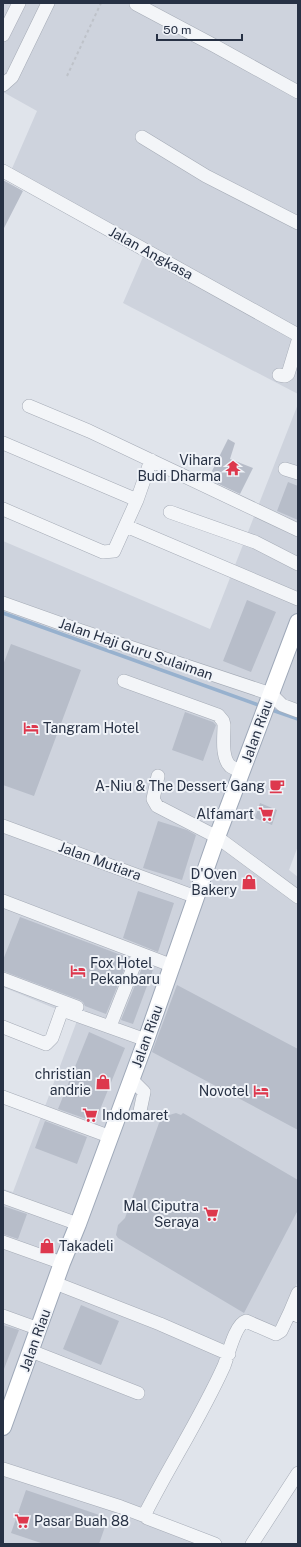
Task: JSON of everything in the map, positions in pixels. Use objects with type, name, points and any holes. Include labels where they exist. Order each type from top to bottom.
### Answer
[{"type":"main road","name":"Jalan Riau","points":[[3,1427],[6,1410],[31,1351],[62,1263],[111,1137],[217,837],[298,622]]},
{"type":"street","points":[[3,35],[19,3]]},
{"type":"street","points":[[3,85],[12,77],[48,3]]},
{"type":"street","points":[[136,4],[298,92]]},
{"type":"street","points":[[142,137],[206,176],[298,223]]},
{"type":"street","name":"Jalan Angkasa","points":[[3,171],[298,335]]},
{"type":"street","points":[[279,375],[285,376],[288,374],[298,341]]},
{"type":"street","points":[[29,406],[151,460],[298,530]]},
{"type":"street","points":[[3,443],[137,500]]},
{"type":"street","points":[[3,509],[107,552],[114,551],[137,500],[151,460]]},
{"type":"street","points":[[285,469],[298,473]]},
{"type":"street","points":[[170,512],[256,542],[298,564]]},
{"type":"street","points":[[126,526],[298,599]]},
{"type":"street","name":"Jalan Haji Guru Sulaiman","points":[[3,603],[268,701]]},
{"type":"street","points":[[124,681],[218,715],[223,721],[224,725],[225,754],[227,762],[232,767],[242,772]]},
{"type":"street","points":[[268,701],[298,711]]},
{"type":"street","points":[[158,776],[153,799],[155,804],[217,837],[298,897]]},
{"type":"street","name":"Jalan Mutiara","points":[[3,826],[196,897]]},
{"type":"street","points":[[3,901],[139,952],[172,966]]},
{"type":"street","points":[[112,1021],[139,952]]},
{"type":"street","points":[[3,979],[112,1021],[147,1037]]},
{"type":"street","points":[[3,1027],[46,1044],[52,1038],[62,1010],[147,1037]]},
{"type":"street","points":[[132,1079],[144,1092],[140,1111]]},
{"type":"street","points":[[3,1097],[111,1137]]},
{"type":"street","points":[[3,1196],[78,1224]]},
{"type":"street","points":[[3,1242],[62,1263]]},
{"type":"street","points":[[55,1283],[160,1324],[229,1354]]},
{"type":"street","points":[[145,1516],[150,1504],[208,1401],[229,1354],[235,1334],[242,1323],[246,1321],[273,1334],[278,1334],[294,1314],[298,1293]]},
{"type":"street","points":[[3,1316],[39,1329]]},
{"type":"street","points":[[31,1351],[138,1393]]},
{"type":"street","points":[[3,1469],[121,1507],[215,1544]]},
{"type":"street","points":[[252,1544],[298,1472]]},
{"type":"path","points":[[67,76],[101,3]]},
{"type":"shaded area","points":[[3,3],[298,3],[298,394],[123,303],[143,257],[7,180],[37,111],[3,92]]},
{"type":"shaded area","points":[[298,404],[298,846],[289,870],[298,877],[298,1281],[274,1337],[243,1321],[145,1518],[209,1544],[3,1544],[3,1189],[13,1192],[78,1018],[3,987],[3,541],[210,629]]},
{"type":"building","points":[[3,180],[23,191],[3,230]]},
{"type":"building","name":"Vihara Budi Dharma","points":[[228,439],[235,443],[230,459],[253,468],[240,494],[208,479]]},
{"type":"building","points":[[288,482],[298,486],[298,520],[277,511]]},
{"type":"building","points":[[247,600],[276,612],[251,672],[223,661]]},
{"type":"building","name":"Tangram Hotel","points":[[11,644],[81,670],[34,796],[3,785],[3,665]]},
{"type":"building","points":[[185,712],[213,722],[216,725],[203,761],[172,750]]},
{"type":"building","name":"Alfamart","points":[[260,803],[277,810],[272,825],[255,818]]},
{"type":"building","points":[[158,821],[187,830],[196,835],[182,880],[143,868]]},
{"type":"building","points":[[138,891],[174,903],[158,952],[123,938]]},
{"type":"building","name":"Fox Hotel Pekanbaru","points":[[20,917],[129,958],[106,1014],[85,1006],[80,1000],[3,971],[3,960]]},
{"type":"building","points":[[144,963],[154,967],[133,1024],[121,1020]]},
{"type":"building","name":"Novotel","points":[[177,985],[298,1049],[298,1130],[152,1052]]},
{"type":"building","points":[[89,1032],[125,1048],[95,1122],[58,1109]]},
{"type":"building","name":"Mal Ciputra Seraya","points":[[176,1113],[181,1115],[183,1113],[298,1180],[298,1210],[244,1313],[118,1238],[116,1235],[118,1225],[125,1218],[159,1123],[166,1116]]},
{"type":"building","points":[[45,1121],[87,1137],[77,1164],[35,1148]]},
{"type":"building","points":[[3,1206],[27,1214],[18,1239],[3,1234]]},
{"type":"building","points":[[81,1305],[119,1321],[101,1365],[63,1349]]},
{"type":"building","points":[[3,1325],[19,1330],[4,1369],[3,1368]]},
{"type":"building","points":[[26,1490],[108,1518],[99,1544],[44,1544],[11,1533]]},
{"type":"waterway","points":[[3,613],[261,706]]},
{"type":"waterway","points":[[269,709],[298,719]]},
{"type":"place","name":"Vihara Budi Dharma","points":[[233,468]]},
{"type":"place","name":"Tangram Hotel","points":[[31,728]]},
{"type":"place","name":"A-Niu & The Dessert Gang","points":[[277,786]]},
{"type":"place","name":"Alfamart","points":[[266,814]]},
{"type":"place","name":"D'Oven Bakery","points":[[249,882]]},
{"type":"place","name":"Fox Hotel Pekanbaru","points":[[78,971]]},
{"type":"place","name":"christian andrie","points":[[103,1082]]},
{"type":"place","name":"Novotel","points":[[261,1091]]},
{"type":"place","name":"Indomaret","points":[[90,1115]]},
{"type":"place","name":"Mal Ciputra Seraya","points":[[211,1214]]},
{"type":"place","name":"Takadeli","points":[[47,1246]]},
{"type":"place","name":"Pasar Buah 88","points":[[22,1521]]}]
